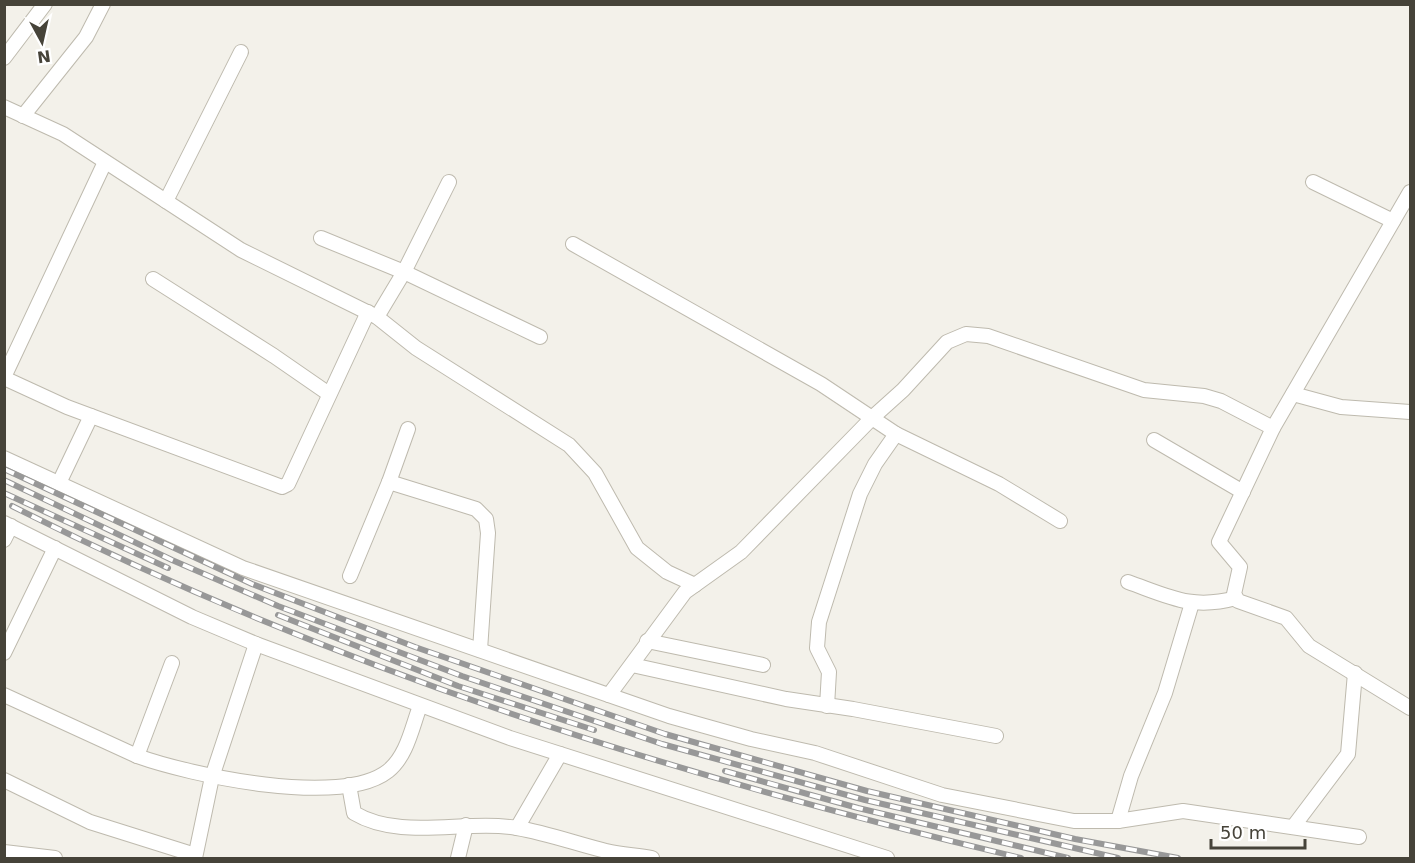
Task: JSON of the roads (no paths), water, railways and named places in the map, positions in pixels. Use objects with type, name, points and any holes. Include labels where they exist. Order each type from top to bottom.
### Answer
[{"type":"street","points":[[4,58],[45,4]]},
{"type":"street","points":[[23,116],[86,37],[103,4]]},
{"type":"street","points":[[166,201],[241,52]]},
{"type":"street","points":[[4,107],[63,134],[241,250],[372,315],[469,383],[569,445],[595,473],[637,548],[667,572],[695,585]]},
{"type":"street","points":[[105,162],[4,378],[91,416],[282,487],[288,484],[329,394],[372,315],[404,272],[449,182]]},
{"type":"street","points":[[1313,182],[1394,221]]},
{"type":"street","points":[[1236,598],[1234,594],[1240,567],[1219,542],[1273,428],[1410,192]]},
{"type":"street","points":[[321,238],[404,272],[540,337]]},
{"type":"street","points":[[573,244],[745,339],[873,417],[896,434],[983,475],[1060,521]]},
{"type":"street","points":[[153,279],[329,394]]},
{"type":"street","points":[[609,695],[685,592],[741,552],[873,417],[903,390],[947,342],[956,336],[978,334],[1144,390],[1204,396],[1273,428]]},
{"type":"street","points":[[1293,394],[1341,406],[1410,412]]},
{"type":"street","points":[[59,483],[91,416]]},
{"type":"street","points":[[350,576],[408,429]]},
{"type":"street","points":[[827,706],[829,672],[817,648],[819,622],[860,494],[875,464],[896,434]]},
{"type":"street","points":[[1154,440],[1243,492]]},
{"type":"street","points":[[4,458],[243,568],[609,695],[741,737],[830,758],[942,795],[1074,821],[1118,821],[1183,811],[1359,837]]},
{"type":"street","points":[[389,482],[476,509],[486,519],[488,533],[480,650]]},
{"type":"street","points":[[4,540],[8,524],[186,615],[256,644],[420,706],[844,852],[887,858]]},
{"type":"street","points":[[4,653],[55,548]]},
{"type":"street","points":[[1128,582],[1192,603],[1210,605],[1236,598],[1286,618],[1309,646],[1410,708]]},
{"type":"street","points":[[1118,821],[1131,776],[1165,693],[1192,603]]},
{"type":"street","points":[[647,641],[763,665]]},
{"type":"street","points":[[4,780],[99,826],[195,857],[212,777],[256,644]]},
{"type":"street","points":[[137,756],[172,663]]},
{"type":"street","points":[[632,665],[827,706],[996,736]]},
{"type":"street","points":[[1293,827],[1348,754],[1355,674]]},
{"type":"street","points":[[4,695],[137,756],[182,771],[212,777],[313,788],[349,785],[388,772],[406,748],[420,706]]},
{"type":"street","points":[[517,828],[560,754]]},
{"type":"street","points":[[349,785],[354,813],[367,820],[416,826],[466,825],[517,828],[607,855],[652,858]]},
{"type":"street","points":[[458,858],[466,825]]},
{"type":"street","points":[[4,852],[55,858]]},
{"type":"railway","points":[[4,469],[252,584],[415,647],[665,734],[867,791],[1075,839],[1178,858]]},
{"type":"railway","points":[[4,480],[172,560],[278,606],[462,676],[662,744],[865,800],[1118,858]]},
{"type":"railway","points":[[4,493],[168,568]]},
{"type":"railway","points":[[12,506],[134,565],[257,618],[381,667],[506,712],[761,791],[1021,858]]},
{"type":"railway","points":[[278,615],[458,686],[594,730]]},
{"type":"railway","points":[[725,771],[858,808],[1068,858]]}]
